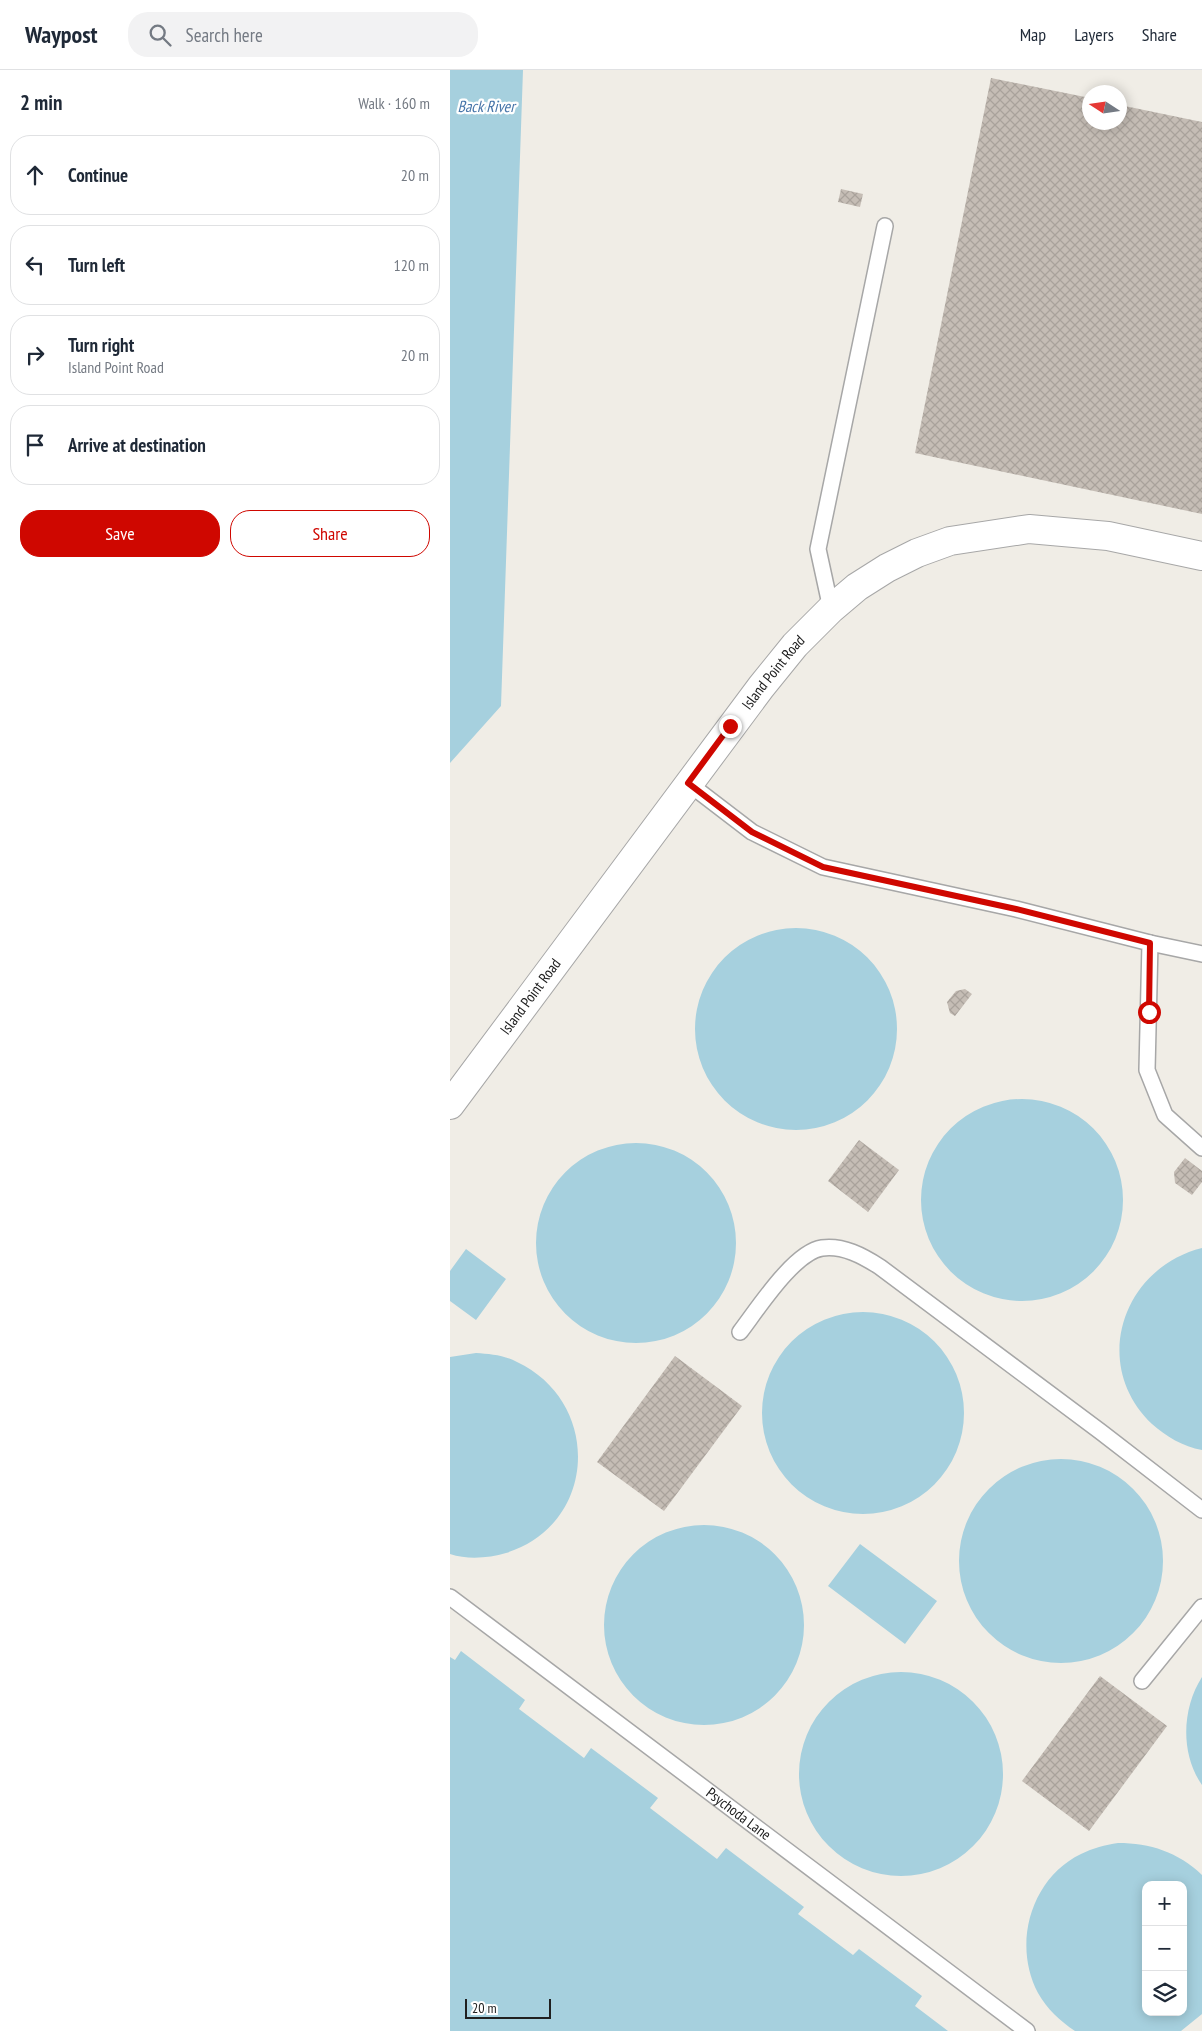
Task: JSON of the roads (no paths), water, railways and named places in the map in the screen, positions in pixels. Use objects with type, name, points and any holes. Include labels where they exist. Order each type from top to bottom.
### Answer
[{"type":"street","name":"Island Point Road","points":[[450,1105],[761,687],[795,645],[830,609],[857,587],[887,568],[917,553],[950,541],[1029,529],[1108,536],[1202,556]]},
{"type":"lane","points":[[830,609],[818,549],[885,226]]},
{"type":"lane","points":[[688,783],[752,832],[823,867],[1016,909],[1150,943],[1202,954]]},
{"type":"lane","points":[[1150,943],[1147,1070],[1165,1115],[1202,1148]]},
{"type":"lane","points":[[740,1332],[790,1268],[803,1256],[822,1248],[844,1249],[864,1257],[880,1267],[1202,1510]]},
{"type":"lane","name":"Psychoda Lane","points":[[450,1597],[1027,2031]]},
{"type":"lane","points":[[1142,1681],[1202,1608]]},
{"type":"water","name":"Back River","points":[[450,70],[523,70],[501,706],[450,763]]},
{"type":"water","points":[[796,928],[816,930],[835,936],[852,945],[874,965],[889,990],[895,1009],[897,1029],[895,1049],[889,1068],[880,1085],[860,1107],[835,1122],[816,1128],[796,1130],[776,1128],[757,1122],[740,1113],[718,1093],[703,1068],[697,1049],[695,1029],[697,1009],[703,990],[712,973],[732,951],[757,936],[776,930]]},
{"type":"water","points":[[1012,1099],[1032,1099],[1051,1103],[1070,1111],[1094,1128],[1106,1144],[1115,1161],[1121,1180],[1123,1200],[1121,1220],[1115,1239],[1106,1256],[1094,1272],[1070,1289],[1051,1297],[1032,1301],[1012,1301],[993,1297],[974,1289],[950,1272],[933,1248],[925,1229],[921,1210],[921,1190],[925,1171],[933,1152],[950,1128],[974,1111],[993,1103]]},
{"type":"water","points":[[626,1143],[646,1143],[674,1150],[700,1165],[714,1179],[729,1205],[736,1233],[736,1253],[729,1281],[714,1307],[700,1321],[665,1339],[646,1343],[626,1343],[598,1336],[572,1321],[558,1307],[540,1272],[536,1253],[536,1233],[543,1205],[558,1179],[572,1165],[607,1147]]},
{"type":"water","points":[[1202,1248],[1202,1450],[1175,1440],[1152,1424],[1133,1400],[1122,1374],[1119,1348],[1124,1321],[1135,1297],[1152,1276],[1174,1259]]},
{"type":"water","points":[[466,1249],[506,1279],[476,1320],[450,1301],[450,1271]]},
{"type":"water","points":[[853,1312],[873,1312],[892,1316],[911,1324],[927,1335],[941,1349],[952,1365],[960,1384],[964,1413],[960,1442],[952,1461],[941,1477],[927,1491],[911,1502],[892,1510],[873,1514],[853,1514],[834,1510],[815,1502],[799,1491],[785,1477],[774,1461],[766,1442],[762,1423],[762,1403],[766,1384],[774,1365],[785,1349],[799,1335],[815,1324],[834,1316]]},
{"type":"water","points":[[476,1353],[497,1355],[517,1362],[545,1381],[564,1405],[575,1432],[578,1462],[572,1490],[558,1517],[536,1538],[506,1553],[471,1558],[450,1554],[450,1357]]},
{"type":"water","points":[[1061,1459],[1081,1461],[1109,1471],[1126,1482],[1140,1496],[1155,1522],[1161,1541],[1163,1561],[1161,1581],[1151,1609],[1140,1626],[1126,1640],[1100,1655],[1081,1661],[1061,1663],[1041,1661],[1013,1651],[996,1640],[982,1626],[967,1600],[961,1581],[959,1561],[961,1541],[971,1513],[982,1496],[996,1482],[1022,1467],[1041,1461]]},
{"type":"water","points":[[694,1525],[714,1525],[742,1532],[768,1547],[782,1561],[797,1587],[804,1615],[804,1635],[797,1663],[782,1689],[768,1703],[733,1721],[714,1725],[694,1725],[666,1718],[640,1703],[626,1689],[608,1654],[604,1635],[604,1615],[611,1587],[626,1561],[640,1547],[675,1529]]},
{"type":"water","points":[[860,1544],[937,1601],[905,1644],[828,1586]]},
{"type":"water","points":[[461,1651],[525,1700],[519,1709],[584,1758],[591,1748],[658,1798],[650,1808],[717,1859],[726,1848],[804,1907],[798,1914],[853,1955],[859,1949],[922,1996],[915,2006],[948,2031],[450,2031],[450,1657],[455,1660]]},
{"type":"water","points":[[891,1672],[911,1672],[931,1676],[949,1684],[966,1695],[980,1709],[991,1726],[999,1744],[1003,1774],[999,1804],[991,1822],[980,1839],[966,1853],[949,1864],[931,1872],[911,1876],[891,1876],[871,1872],[853,1864],[836,1853],[822,1839],[811,1822],[803,1804],[799,1784],[799,1764],[803,1744],[811,1726],[822,1709],[836,1695],[853,1684],[871,1676]]},
{"type":"water","points":[[1202,1677],[1202,1785],[1190,1759],[1186,1731],[1190,1703]]},
{"type":"water","points":[[1118,1843],[1130,1843],[1152,1847],[1183,1860],[1202,1875],[1202,2014],[1181,2031],[1075,2031],[1059,2019],[1038,1993],[1030,1974],[1027,1954],[1027,1934],[1031,1914],[1039,1896],[1050,1879],[1064,1865],[1081,1854],[1099,1847]]}]
